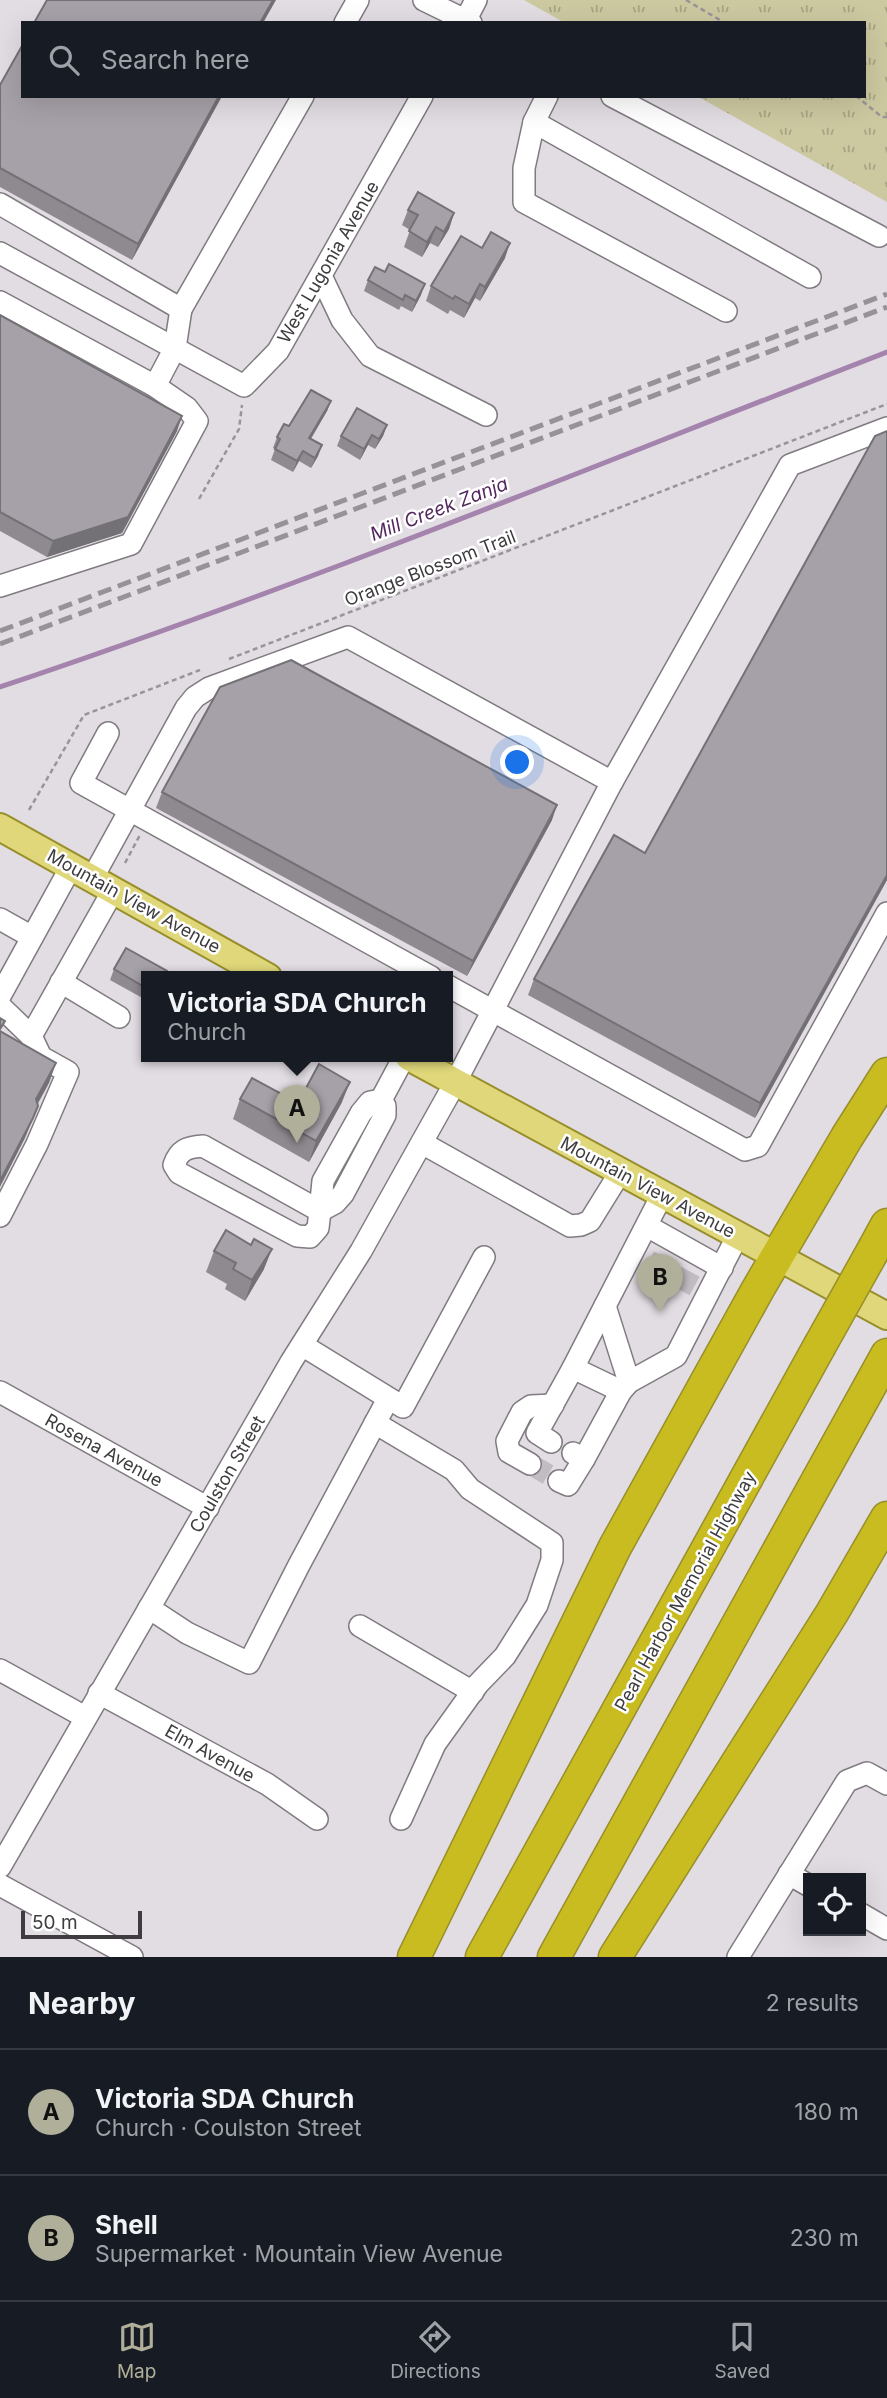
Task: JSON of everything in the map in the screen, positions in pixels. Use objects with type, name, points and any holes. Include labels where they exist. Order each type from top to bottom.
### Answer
[{"type":"highway","points":[[414,1957],[615,1547],[777,1256],[887,1074]]},
{"type":"highway","name":"Pearl Harbor Memorial Highway","points":[[482,1957],[881,1236]]},
{"type":"highway","points":[[554,1957],[881,1366]]},
{"type":"highway","points":[[615,1957],[832,1613],[887,1518]]},
{"type":"main road","name":"Mountain View Avenue","points":[[0,827],[258,971]]},
{"type":"main road","name":"Mountain View Avenue","points":[[416,1062],[887,1316]]},
{"type":"street","points":[[346,21],[358,0]]},
{"type":"street","points":[[424,0],[465,21]]},
{"type":"street","points":[[467,21],[476,0]]},
{"type":"street","points":[[155,386],[174,348],[181,309],[302,98]]},
{"type":"street","name":"West Lugonia Avenue","points":[[244,386],[278,351],[421,98]]},
{"type":"street","points":[[546,98],[534,122],[523,168],[524,202],[726,311]]},
{"type":"street","points":[[616,98],[879,236]]},
{"type":"street","points":[[534,122],[810,277]]},
{"type":"street","points":[[0,204],[181,309]]},
{"type":"street","points":[[0,253],[244,386]]},
{"type":"street","points":[[321,276],[342,320],[370,356],[486,415]]},
{"type":"street","points":[[0,302],[155,386],[187,408],[197,421],[131,544],[0,586]]},
{"type":"street","name":"Coulston Street","points":[[0,1867],[85,1717],[422,1143],[612,782],[790,465],[887,428]]},
{"type":"street","points":[[31,1036],[61,982],[93,877],[186,708],[195,696],[209,688],[348,637],[612,782]]},
{"type":"street","points":[[108,733],[81,783],[420,971]]},
{"type":"street","points":[[0,1216],[37,1144],[68,1072],[41,1057],[31,1036],[1,993],[33,937],[93,877]]},
{"type":"street","points":[[453,989],[745,1150],[758,1146],[887,913]]},
{"type":"street","points":[[0,919],[33,937]]},
{"type":"street","points":[[61,982],[119,1017]]},
{"type":"street","points":[[320,1211],[202,1146],[185,1149],[177,1156],[174,1166],[179,1173],[298,1236],[310,1237],[318,1228],[320,1211],[323,1181],[354,1124],[370,1102],[382,1100],[404,1062]]},
{"type":"street","points":[[422,1143],[570,1226],[581,1226],[590,1221],[621,1171]]},
{"type":"street","points":[[551,1442],[537,1433],[605,1306],[641,1257],[647,1226],[662,1195]]},
{"type":"street","points":[[647,1226],[722,1268]]},
{"type":"street","points":[[559,1481],[568,1485],[578,1456],[625,1386],[676,1356],[704,1292],[722,1268],[738,1236]]},
{"type":"street","points":[[302,1345],[403,1406],[484,1257]]},
{"type":"street","points":[[605,1306],[625,1386]]},
{"type":"street","points":[[573,1368],[625,1386]]},
{"type":"street","name":"Rosena Avenue","points":[[0,1392],[208,1508]]},
{"type":"street","points":[[149,1608],[187,1633],[249,1664],[388,1399]]},
{"type":"street","points":[[530,1464],[509,1452],[507,1441],[522,1412],[531,1406],[553,1405]]},
{"type":"street","points":[[375,1423],[454,1470],[470,1489],[552,1543],[552,1560],[537,1605],[505,1656],[473,1692],[435,1744],[401,1819]]},
{"type":"street","points":[[360,1626],[473,1692]]},
{"type":"street","points":[[0,1670],[85,1717]]},
{"type":"street","name":"Elm Avenue","points":[[99,1693],[267,1784],[317,1819]]},
{"type":"street","points":[[738,1957],[847,1781],[867,1773],[887,1784]]},
{"type":"street","points":[[789,1874],[803,1882]]},
{"type":"street","points":[[0,1885],[132,1957]]},
{"type":"street","points":[[866,1917],[887,1929]]},
{"type":"path","points":[[686,0],[722,21]]},
{"type":"path","points":[[858,98],[882,117],[887,117]]},
{"type":"path","points":[[199,499],[239,429],[244,386]]},
{"type":"path","name":"Orange Blossom Trail","points":[[227,660],[887,404]]},
{"type":"path","points":[[29,810],[84,715],[201,670]]},
{"type":"green space","points":[[524,0],[887,0],[887,202],[701,98],[866,98],[866,21],[561,21]]},
{"type":"building","points":[[47,0],[273,0],[261,21],[35,21]]},
{"type":"building","points":[[21,48],[21,98],[218,98],[138,244],[0,168],[0,85]]},
{"type":"building","points":[[418,192],[454,213],[444,232],[436,227],[427,242],[409,231],[418,215],[408,210]]},
{"type":"building","points":[[491,232],[510,243],[485,287],[480,284],[469,304],[455,296],[453,299],[431,286],[461,236],[482,248]]},
{"type":"building","points":[[389,264],[425,284],[416,301],[405,295],[403,300],[368,280],[375,267],[385,272]]},
{"type":"building","points":[[0,315],[182,416],[128,517],[53,541],[0,512]]},
{"type":"building","points":[[311,390],[331,401],[309,438],[322,445],[315,458],[303,451],[297,461],[275,449],[280,439],[277,437],[284,424],[289,426]]},
{"type":"building","points":[[357,408],[387,425],[379,439],[372,435],[364,449],[341,436]]},
{"type":"building","points":[[887,431],[887,875],[760,1103],[534,979],[614,835],[645,853],[875,436]]},
{"type":"building","points":[[291,660],[557,805],[473,961],[162,792],[220,687]]},
{"type":"building","points":[[126,948],[167,971],[141,971],[141,985],[114,969]]},
{"type":"building","points":[[0,1031],[56,1063],[36,1099],[38,1106],[33,1118],[0,1181]]},
{"type":"building","points":[[319,1064],[350,1082],[316,1141],[240,1099],[252,1078],[298,1103]]},
{"type":"building","points":[[226,1230],[251,1245],[254,1239],[272,1249],[252,1280],[233,1269],[236,1263],[214,1251]]},
{"type":"waterway","name":"Mill Creek Zanja","points":[[0,687],[335,567],[887,352]]},
{"type":"tunnel","points":[[649,1261],[700,1289]]},
{"type":"tunnel","points":[[530,1464],[559,1481]]},
{"type":"railway","points":[[0,631],[887,294]]},
{"type":"railway","points":[[0,644],[887,307]]},
{"type":"place","name":"Victoria SDA Church","points":[[297,1143]]},
{"type":"place","name":"Shell","points":[[660,1312]]}]
